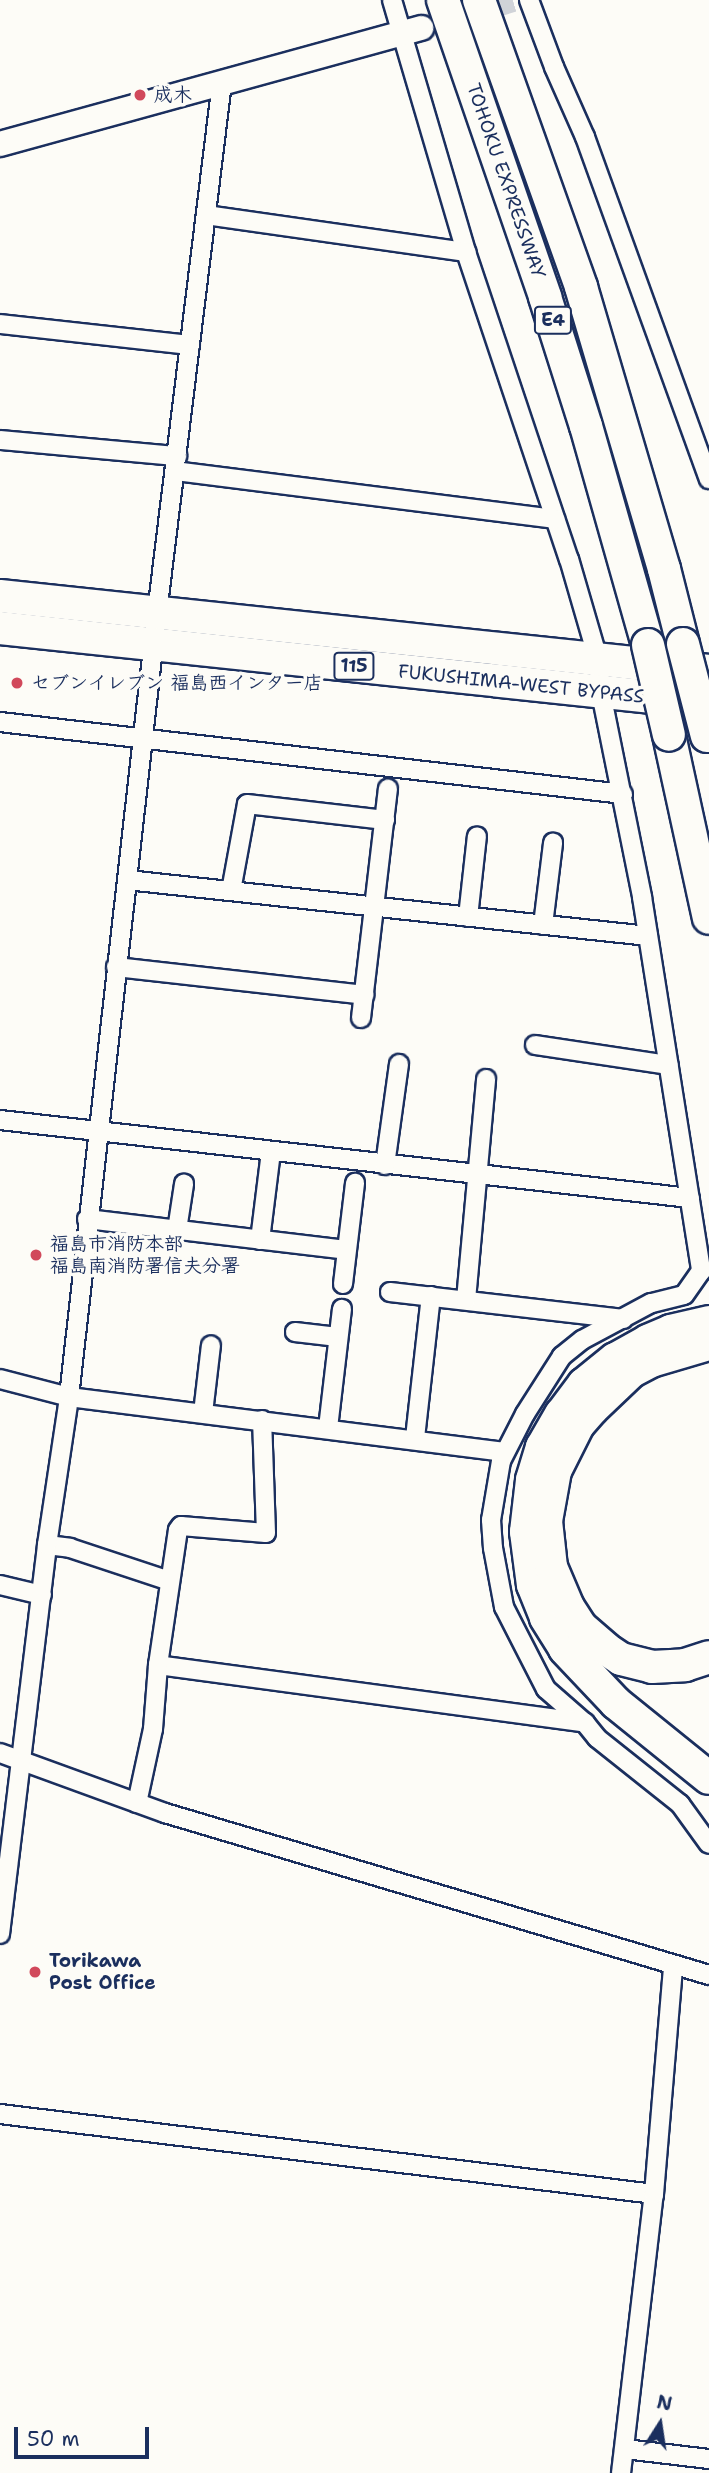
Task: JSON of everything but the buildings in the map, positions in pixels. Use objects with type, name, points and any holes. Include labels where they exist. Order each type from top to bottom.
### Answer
[{"type":"highway","name":"TOHOKU EXPRESSWAY","points":[[443,0],[545,297],[594,451],[648,645],[709,918]]},
{"type":"highway","name":"TOHOKU EXPRESSWAY","points":[[479,0],[581,287],[635,467],[702,654]]},
{"type":"highway","name":"FUKUSHIMA-WEST BYPASS","points":[[0,596],[598,659],[702,654]]},
{"type":"highway","name":"FUKUSHIMA-WEST BYPASS","points":[[0,628],[709,703]]},
{"type":"highway","name":"E4","points":[[702,654],[708,740]]},
{"type":"highway","points":[[709,1321],[671,1331],[648,1341],[615,1359],[584,1384],[561,1414],[542,1447],[532,1480],[526,1531],[533,1585],[546,1618],[565,1649],[616,1703],[709,1778]]},
{"type":"highway","points":[[709,1344],[668,1355],[641,1366],[592,1409],[578,1425],[555,1471],[546,1521],[551,1567],[568,1607],[581,1627],[606,1649],[621,1659],[652,1667],[685,1665],[709,1657]]},
{"type":"street","points":[[391,0],[411,31],[466,252],[555,519],[598,659],[601,693],[623,794],[648,936],[701,1271],[684,1295],[651,1303],[582,1340],[562,1356],[525,1414],[505,1452],[491,1520],[504,1607],[546,1689],[585,1723],[597,1738],[680,1804],[709,1844]]},
{"type":"street","points":[[529,0],[554,67],[585,137],[709,478]]},
{"type":"street","points":[[0,144],[411,31]]},
{"type":"street","points":[[0,1934],[47,1545],[69,1397],[157,613],[222,82]]},
{"type":"street","points":[[206,215],[466,252]]},
{"type":"street","points":[[0,324],[190,345]]},
{"type":"street","points":[[0,440],[555,519]]},
{"type":"street","points":[[0,722],[623,794]]},
{"type":"street","points":[[361,1017],[388,789]]},
{"type":"street","points":[[231,891],[247,804],[385,820]]},
{"type":"street","points":[[468,917],[477,836]]},
{"type":"street","points":[[543,925],[553,843]]},
{"type":"street","points":[[127,880],[648,936]]},
{"type":"street","points":[[116,967],[364,995]]},
{"type":"street","points":[[535,1045],[669,1065]]},
{"type":"street","points":[[385,1165],[399,1063]]},
{"type":"street","points":[[466,1300],[486,1079]]},
{"type":"street","points":[[0,1120],[690,1198]]},
{"type":"street","points":[[260,1240],[271,1152]]},
{"type":"street","points":[[343,1284],[355,1183]]},
{"type":"street","points":[[177,1230],[184,1184]]},
{"type":"street","points":[[87,1219],[346,1250]]},
{"type":"street","points":[[390,1292],[622,1319]]},
{"type":"street","points":[[415,1438],[431,1296]]},
{"type":"street","points":[[328,1428],[342,1309]]},
{"type":"street","points":[[295,1332],[338,1337]]},
{"type":"street","points":[[203,1413],[211,1345]]},
{"type":"street","points":[[0,1380],[69,1397],[415,1438],[505,1452]]},
{"type":"street","points":[[137,1803],[153,1729],[158,1665],[177,1530],[181,1526],[266,1533],[262,1420]]},
{"type":"street","points":[[47,1545],[70,1548],[170,1580]]},
{"type":"street","points":[[0,1586],[41,1595]]},
{"type":"street","points":[[158,1665],[585,1723]]},
{"type":"street","points":[[0,1753],[137,1803],[709,1975]]},
{"type":"street","points":[[621,2473],[654,2194],[673,1966]]},
{"type":"street","points":[[0,2114],[654,2194]]},
{"type":"street","points":[[625,2449],[709,2459]]},
{"type":"tunnel","points":[[421,28],[513,0]]},
{"type":"place","name":"成木","points":[[140,95]]},
{"type":"place","name":"セブンイレブン 福島西インター店","points":[[17,683]]},
{"type":"place","name":"福島市消防本部 福島南消防署信夫分署","points":[[36,1255]]},
{"type":"place","name":"Torikawa Post Office","points":[[35,1972]]}]
